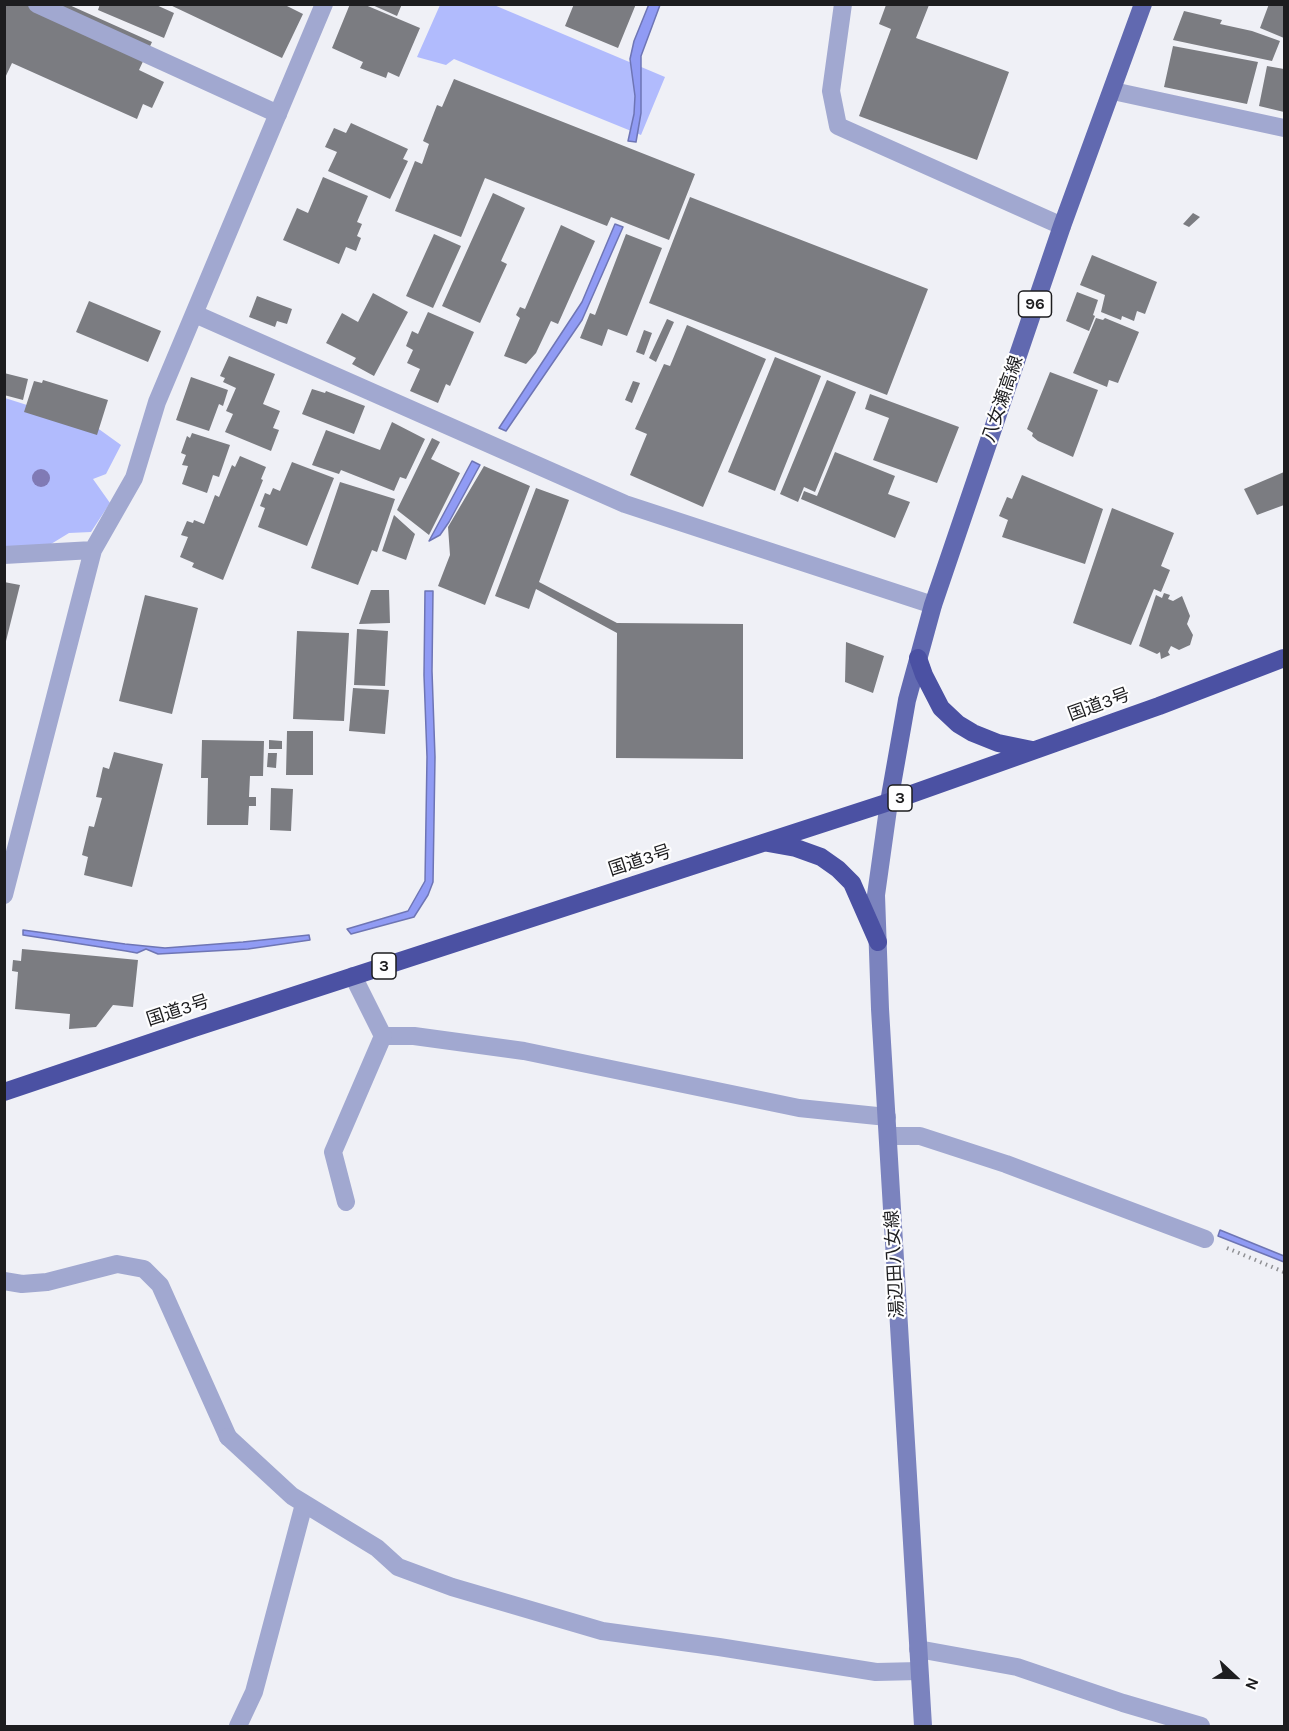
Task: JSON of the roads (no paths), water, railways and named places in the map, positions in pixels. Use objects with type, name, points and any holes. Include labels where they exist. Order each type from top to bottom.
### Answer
[{"type":"highway","points":[[918,658],[941,708],[958,724],[973,733],[998,742],[1034,750]]},
{"type":"highway","name":"国道3号","points":[[4,1092],[889,802],[1284,658]]},
{"type":"highway","points":[[765,842],[796,848],[821,857],[838,869],[852,883],[878,942]]},
{"type":"main road","name":"八女瀬高線","points":[[889,802],[907,700],[933,605],[1062,226],[1143,4]]},
{"type":"main road","name":"湯辺田八女線","points":[[889,802],[876,895],[880,1009],[923,1726]]},
{"type":"street","points":[[37,4],[278,114]]},
{"type":"street","points":[[4,895],[93,549],[134,478],[157,402],[324,4]]},
{"type":"street","points":[[843,4],[831,91],[838,126],[1062,226]]},
{"type":"street","points":[[1113,91],[1284,128]]},
{"type":"street","points":[[195,314],[625,504],[933,605]]},
{"type":"street","points":[[4,555],[93,549]]},
{"type":"street","points":[[346,1202],[333,1152],[383,1036],[353,976]]},
{"type":"street","points":[[383,1036],[414,1036],[525,1051],[799,1108],[887,1117]]},
{"type":"street","points":[[888,1136],[920,1136],[995,1160],[1205,1239]]},
{"type":"street","points":[[4,1281],[22,1284],[47,1282],[117,1264],[144,1269],[160,1285],[228,1437],[292,1496],[376,1548],[398,1567],[452,1587],[602,1631],[876,1672],[919,1671]]},
{"type":"street","points":[[238,1726],[254,1692],[304,1504]]},
{"type":"street","points":[[918,1649],[1017,1667],[1123,1703],[1201,1726]]}]
